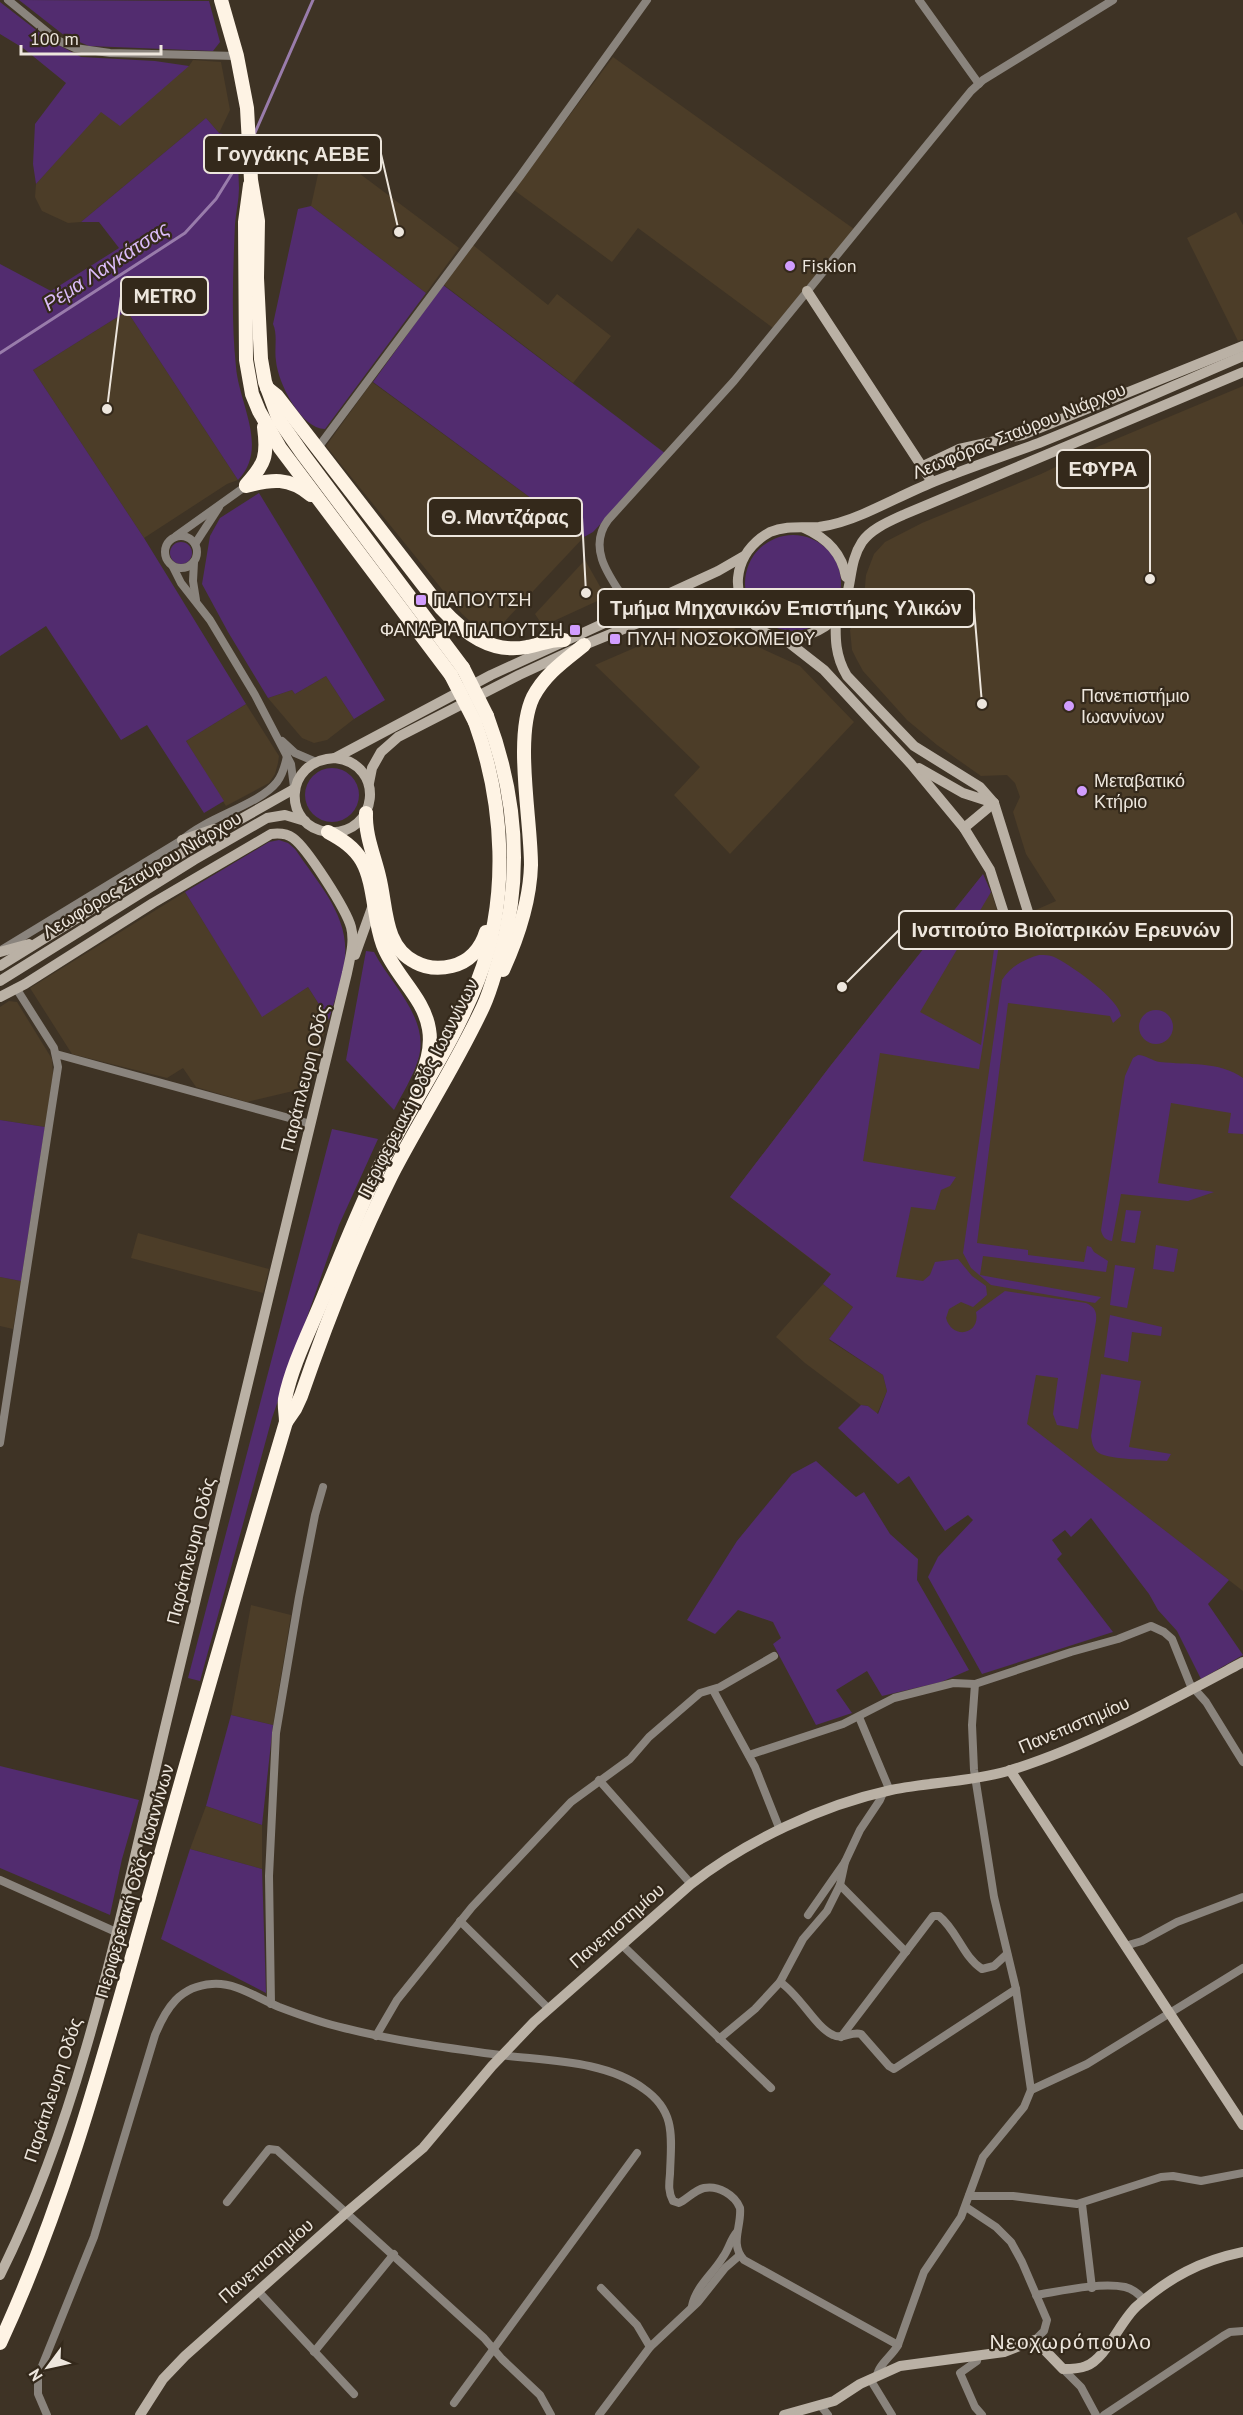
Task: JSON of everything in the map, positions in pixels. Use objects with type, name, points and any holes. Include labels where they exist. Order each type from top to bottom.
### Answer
[{"type":"highway","name":"Περιφερειακή Οδός Ιωαννίνων","points":[[221,0],[237,56],[248,118],[251,174],[258,221],[257,278],[261,347],[266,387],[274,412],[457,672],[481,719],[496,741],[512,815],[514,854],[511,909],[489,992],[456,1059],[384,1191],[336,1301],[296,1409],[286,1422]]},
{"type":"highway","name":"Περιφερειακή Οδός Ιωαννίνων","points":[[251,174],[244,222],[245,348],[252,394],[280,448],[457,672]]},
{"type":"highway","points":[[266,387],[277,396],[441,608],[467,633],[486,644],[505,648],[519,648],[550,640],[564,640]]},
{"type":"highway","points":[[246,486],[261,468],[267,447],[262,416]]},
{"type":"highway","points":[[246,486],[267,480],[287,481],[304,489],[323,505]]},
{"type":"highway","points":[[489,992],[504,970],[519,934],[529,891],[531,863],[525,737],[527,715],[532,698],[546,677],[584,645]]},
{"type":"highway","name":"Περιφερειακή Οδός Ιωαννίνων","points":[[0,2343],[69,2167],[114,2020],[219,1646],[286,1422],[285,1401],[319,1309],[381,1163],[457,1026],[478,981],[491,939],[496,911],[499,864],[497,818],[481,719]]},
{"type":"highway","points":[[366,813],[367,834],[380,879],[389,928],[394,942],[408,958],[423,966],[438,968],[452,966],[466,960],[482,943],[496,911]]},
{"type":"highway","points":[[328,832],[350,846],[366,869],[386,953],[423,1010],[429,1028],[429,1057],[417,1087],[412,1108]]},
{"type":"street","points":[[8,0],[48,34],[75,48],[110,53],[237,56]]},
{"type":"street","points":[[317,449],[521,175],[647,0]]},
{"type":"street","points":[[919,0],[979,84]]},
{"type":"street","points":[[631,609],[601,557],[598,545],[601,530],[734,381],[949,115],[979,84],[1113,0]]},
{"type":"street","points":[[807,291],[932,482]]},
{"type":"street","points":[[923,466],[959,449],[1022,435],[1243,346]]},
{"type":"street","name":"Λεωφόρος Σταύρου Νιάρχου","points":[[335,758],[448,696],[564,640],[718,571],[744,556],[770,532],[784,528],[829,525],[853,518],[932,482],[1040,442],[1243,356]]},
{"type":"street","name":"Λεωφόρος Σταύρου Νιάρχου","points":[[783,638],[799,637],[819,631],[836,615],[846,599],[853,559],[861,544],[868,535],[887,522],[1243,372]]},
{"type":"street","points":[[246,486],[167,543],[164,552],[166,561],[173,567],[181,583],[197,601],[255,695],[287,756],[293,774],[296,806],[305,821],[318,829],[328,832],[346,831],[356,825],[366,813],[370,793],[369,783],[376,760],[392,740],[501,684],[584,645],[682,605],[705,603],[729,608],[765,632],[783,638],[824,670],[911,764],[964,828],[990,870],[1007,923]]},
{"type":"street","points":[[195,544],[221,503]]},
{"type":"street","points":[[804,528],[817,534],[835,549],[841,560],[848,587]]},
{"type":"street","points":[[175,537],[184,536],[195,544],[197,553],[193,581],[197,601]]},
{"type":"street","points":[[744,556],[739,570],[738,583],[743,606],[750,620]]},
{"type":"street","points":[[173,567],[187,568],[194,562]]},
{"type":"street","points":[[836,615],[836,650],[847,676],[914,746],[980,787],[994,803],[1029,915]]},
{"type":"street","points":[[275,733],[289,748],[316,762]]},
{"type":"street","points":[[182,840],[196,828],[270,789],[284,770],[287,756]]},
{"type":"street","points":[[294,789],[303,772],[316,762],[335,758],[349,761],[356,766],[369,783]]},
{"type":"street","points":[[911,764],[963,793],[994,803]]},
{"type":"street","name":"Λεωφόρος Σταύρου Νιάρχου","points":[[0,966],[220,830],[294,789]]},
{"type":"street","points":[[964,828],[994,803]]},
{"type":"street","name":"Λεωφόρος Σταύρου Νιάρχου","points":[[0,981],[194,860],[267,818],[285,815],[305,821]]},
{"type":"street","points":[[0,951],[182,840],[204,831],[220,830]]},
{"type":"street","name":"Παράπλευρη Οδός","points":[[0,2275],[20,2232],[57,2137],[94,2016],[311,1124],[352,940],[348,919],[303,848],[293,838],[279,833],[262,838],[16,988]]},
{"type":"street","points":[[348,965],[356,953],[373,905]]},
{"type":"street","points":[[0,951],[38,943]]},
{"type":"street","points":[[0,1443],[55,1091],[56,1054],[16,988],[20,968]]},
{"type":"street","points":[[0,997],[16,988]]},
{"type":"street","points":[[56,1054],[311,1124]]},
{"type":"street","points":[[272,2004],[268,1876],[276,1733],[299,1597],[315,1515],[323,1487]]},
{"type":"street","points":[[749,1755],[843,1725],[874,1707],[903,1695],[953,1683],[975,1684],[1118,1639],[1150,1626],[1164,1632],[1172,1640],[1194,1688],[1206,1702],[1243,1762]]},
{"type":"street","points":[[376,2036],[398,2000],[460,1921],[558,1815],[599,1780],[630,1759],[649,1737],[694,1698],[774,1656]]},
{"type":"street","name":"Πανεπιστημίου","points":[[140,2415],[155,2389],[173,2368],[347,2212],[423,2148],[502,2055],[548,2008],[691,1884],[746,1846],[780,1830],[886,1792],[976,1778],[1010,1770],[1076,1745],[1243,1662]]},
{"type":"street","points":[[873,2378],[898,2345],[926,2267],[954,2230],[966,2207],[983,2157],[1024,2107],[1031,2090],[1016,1989],[994,1897],[976,1778],[972,1725],[975,1684]]},
{"type":"street","points":[[713,1690],[749,1755],[780,1830]]},
{"type":"street","points":[[808,1915],[845,1862],[860,1830],[886,1792],[859,1717]]},
{"type":"street","points":[[1010,1770],[1243,2125]]},
{"type":"street","points":[[599,1780],[691,1884]]},
{"type":"street","points":[[719,2039],[760,2004],[780,1982],[803,1940],[824,1916],[840,1885],[845,1862]]},
{"type":"street","points":[[0,1880],[116,1932]]},
{"type":"street","points":[[840,1885],[906,1952]]},
{"type":"street","points":[[1125,1946],[1142,1941],[1177,1922],[1243,1898]]},
{"type":"street","points":[[841,2037],[929,1919],[935,1915],[950,1926],[979,1968],[989,1969],[1007,1954]]},
{"type":"street","points":[[460,1921],[548,2008]]},
{"type":"street","points":[[621,1944],[771,2088]]},
{"type":"street","points":[[1031,2090],[1087,2064],[1243,1968]]},
{"type":"street","points":[[780,1982],[827,2031],[841,2037],[855,2033],[861,2034],[889,2066],[896,2069],[1016,1989]]},
{"type":"street","points":[[47,2415],[38,2394],[38,2376],[94,2237],[155,2035],[165,2013],[179,1995],[210,1984],[233,1986],[272,2004],[343,2028],[376,2036],[603,2070],[644,2088],[661,2104],[669,2121],[671,2140],[669,2186],[672,2200],[679,2203],[707,2188],[729,2194],[740,2208],[736,2232],[740,2255],[756,2267],[790,2283],[839,2314],[898,2345]]},
{"type":"street","points":[[227,2202],[269,2150],[273,2148],[278,2150],[394,2254],[495,2350],[540,2395],[551,2415]]},
{"type":"street","points":[[454,2403],[637,2153]]},
{"type":"street","points":[[969,2196],[1013,2196],[1066,2204],[1082,2204],[1161,2177],[1170,2176],[1205,2181],[1243,2173]]},
{"type":"street","points":[[1082,2204],[1092,2288]]},
{"type":"street","points":[[784,2415],[825,2411],[834,2401],[873,2378],[904,2365],[1009,2351],[1035,2340],[1044,2331],[1047,2322],[1011,2242],[996,2227],[966,2207]]},
{"type":"street","points":[[692,2306],[699,2287],[723,2257],[736,2232]]},
{"type":"street","points":[[1063,2369],[1081,2368],[1090,2364],[1105,2348],[1128,2315],[1144,2300],[1194,2266],[1243,2252]]},
{"type":"street","points":[[314,2352],[394,2254]]},
{"type":"street","points":[[599,2415],[650,2347],[698,2302],[727,2265],[740,2255]]},
{"type":"street","points":[[601,2288],[637,2325],[650,2347]]},
{"type":"street","points":[[1036,2295],[1092,2288],[1128,2288],[1144,2300]]},
{"type":"street","points":[[258,2291],[354,2394]]},
{"type":"street","points":[[1104,2415],[1223,2336],[1230,2332],[1243,2331]]},
{"type":"street","points":[[1035,2340],[1081,2387],[1096,2415]]},
{"type":"street","points":[[968,2415],[979,2412],[960,2373],[977,2361],[978,2356]]},
{"type":"street","points":[[873,2378],[892,2415]]},
{"type":"shaded area","points":[[19,0],[209,1],[220,42],[213,51],[89,46],[65,36]]},
{"type":"shaded area","points":[[0,2],[49,40],[81,57],[155,61],[189,66],[120,126],[101,112],[36,184],[33,164],[35,124],[66,83],[23,48],[0,34]]},
{"type":"shaded area","points":[[613,57],[854,229],[773,328],[638,228],[612,262],[514,190]]},
{"type":"shaded area","points":[[193,60],[221,62],[230,110],[219,133],[206,118],[81,222],[68,223],[42,211],[35,197],[36,184],[101,111],[189,66]]},
{"type":"shaded area","points":[[206,118],[219,133],[235,137],[239,197],[234,242],[233,331],[238,381],[252,440],[247,467],[238,480],[127,311],[33,370],[144,538],[246,704],[186,741],[224,801],[204,813],[147,725],[121,740],[46,626],[0,656],[0,264],[51,291],[119,248],[99,222],[81,222]]},
{"type":"shaded area","points":[[324,147],[459,248],[426,293],[311,206]]},
{"type":"shaded area","points":[[311,206],[426,293],[325,429],[316,427],[299,413],[286,392],[278,370],[273,324],[298,209]]},
{"type":"shaded area","points":[[1236,212],[1243,225],[1243,339],[1238,341],[1187,238]]},
{"type":"shaded area","points":[[473,245],[548,305],[557,294],[611,336],[573,383],[444,285]]},
{"type":"shaded area","points":[[443,285],[666,454],[593,532],[584,537],[373,382]]},
{"type":"shaded area","points":[[127,311],[238,480],[227,484],[144,538],[33,370]]},
{"type":"shaded area","points":[[372,382],[584,537],[489,638],[462,614],[326,446]]},
{"type":"shaded area","points":[[1243,386],[1243,1591],[730,1197],[831,1065],[983,874],[1002,925],[1056,901],[1026,854],[1013,812],[1020,797],[1015,783],[1007,775],[981,776],[937,745],[907,720],[863,671],[857,660],[852,650],[850,630],[864,597],[866,575],[874,554],[885,542],[922,523]]},
{"type":"shaded area","points":[[259,493],[385,700],[354,719],[326,676],[295,694],[292,690],[268,698],[202,584],[210,536],[220,518]]},
{"type":"shaded area","points":[[793,535],[811,539],[827,549],[837,565],[841,583],[837,601],[827,617],[811,627],[793,631],[775,627],[759,617],[749,601],[745,583],[749,565],[759,549],[775,539]]},
{"type":"shaded area","points":[[181,542],[189,545],[192,553],[189,561],[181,564],[173,561],[170,553],[173,545]]},
{"type":"shaded area","points":[[585,560],[606,597],[543,626],[535,614]]},
{"type":"shaded area","points":[[708,619],[732,626],[754,645],[800,666],[854,722],[730,854],[674,795],[700,767],[595,665],[699,620]]},
{"type":"shaded area","points":[[326,676],[354,719],[327,740],[314,743],[302,738],[268,698],[292,690],[295,694]]},
{"type":"shaded area","points":[[246,704],[279,756],[278,763],[269,783],[226,806],[186,741]]},
{"type":"shaded area","points":[[327,768],[337,768],[347,772],[355,780],[359,795],[355,810],[347,818],[337,822],[327,822],[317,818],[309,810],[305,800],[305,790],[309,780],[317,772]]},
{"type":"shaded area","points":[[279,840],[295,849],[330,900],[342,927],[345,942],[344,965],[329,1020],[308,987],[262,1017],[185,892],[269,842]]},
{"type":"shaded area","points":[[983,874],[991,892],[920,1012],[981,1045],[997,910],[1002,926],[979,1069],[880,1053],[863,1161],[956,1177],[950,1186],[941,1190],[935,1210],[911,1207],[896,1277],[923,1281],[930,1275],[935,1262],[958,1259],[972,1276],[986,1286],[987,1295],[973,1307],[961,1302],[949,1309],[946,1318],[954,1330],[965,1332],[970,1330],[976,1320],[976,1312],[1005,1291],[1086,1303],[1095,1310],[1096,1321],[1078,1429],[1057,1425],[1053,1414],[1058,1378],[1036,1375],[1027,1424],[1229,1580],[1208,1604],[1243,1655],[1201,1679],[1177,1631],[1158,1610],[1149,1594],[1091,1518],[1071,1537],[1065,1530],[1052,1540],[1062,1554],[1057,1559],[1113,1632],[982,1674],[928,1577],[938,1557],[973,1520],[968,1515],[945,1531],[909,1476],[898,1484],[838,1428],[861,1405],[868,1406],[878,1414],[887,1391],[883,1375],[829,1339],[853,1307],[823,1284],[831,1274],[730,1197],[831,1065]]},
{"type":"shaded area","points":[[185,892],[262,1016],[308,987],[329,1020],[306,1088],[247,1102],[196,1087],[183,1068],[167,1078],[72,1054],[30,988]]},
{"type":"shaded area","points":[[366,951],[374,952],[407,1003],[419,1030],[421,1045],[418,1060],[394,1110],[346,1060]]},
{"type":"shaded area","points":[[1039,955],[1056,958],[1084,976],[1112,1001],[1121,1016],[1113,1023],[1110,1016],[1008,1003],[977,1243],[1028,1250],[1028,1255],[1084,1262],[1087,1246],[1108,1261],[1106,1272],[983,1256],[980,1275],[1101,1297],[1095,1303],[991,1285],[971,1268],[963,1253],[1002,980],[1018,964]]},
{"type":"shaded area","points":[[9,1001],[17,1002],[52,1059],[53,1075],[45,1127],[0,1120],[0,1007]]},
{"type":"shaded area","points":[[1156,1010],[1168,1015],[1173,1027],[1168,1039],[1156,1044],[1144,1039],[1139,1027],[1144,1015]]},
{"type":"shaded area","points":[[1138,1055],[1160,1062],[1214,1066],[1243,1078],[1243,1134],[1228,1133],[1231,1113],[1171,1103],[1158,1183],[1214,1192],[1188,1201],[1121,1194],[1112,1241],[1104,1237],[1101,1230],[1125,1076],[1133,1058]]},
{"type":"shaded area","points":[[0,1120],[45,1127],[21,1281],[0,1277]]},
{"type":"shaded area","points":[[332,1129],[378,1139],[339,1225],[272,1418],[200,1681],[188,1678]]},
{"type":"shaded area","points":[[1126,1210],[1141,1211],[1135,1243],[1121,1241]]},
{"type":"shaded area","points":[[138,1233],[269,1269],[263,1293],[131,1258]]},
{"type":"shaded area","points":[[1156,1245],[1178,1249],[1174,1272],[1153,1269]]},
{"type":"shaded area","points":[[1115,1265],[1135,1268],[1127,1308],[1110,1305]]},
{"type":"shaded area","points":[[0,1277],[21,1281],[13,1329],[0,1326]]},
{"type":"shaded area","points":[[823,1284],[853,1307],[829,1340],[883,1375],[887,1391],[877,1414],[868,1406],[861,1405],[805,1363],[776,1337]]},
{"type":"shaded area","points":[[1110,1315],[1162,1327],[1161,1336],[1132,1332],[1128,1362],[1104,1357]]},
{"type":"shaded area","points":[[1101,1374],[1141,1381],[1129,1447],[1171,1454],[1167,1461],[1112,1457],[1095,1450],[1091,1436]]},
{"type":"shaded area","points":[[816,1461],[856,1497],[864,1492],[890,1534],[918,1559],[917,1580],[969,1670],[941,1682],[882,1696],[867,1671],[836,1690],[852,1713],[816,1725],[773,1644],[781,1638],[773,1622],[738,1610],[715,1634],[687,1620],[737,1541],[792,1474]]},
{"type":"shaded area","points":[[251,1605],[291,1615],[273,1725],[231,1715]]},
{"type":"shaded area","points":[[231,1715],[273,1725],[262,1825],[206,1806]]},
{"type":"shaded area","points":[[0,1766],[139,1800],[122,1859],[110,1915],[0,1868]]},
{"type":"shaded area","points":[[206,1806],[262,1825],[262,1869],[190,1849]]},
{"type":"shaded area","points":[[190,1849],[262,1869],[266,1993],[161,1939]]},
{"type":"waterway","name":"Ρέμα Λαγκάτσας","points":[[254,135],[313,0]]},
{"type":"waterway","name":"Ρέμα Λαγκάτσας","points":[[0,353],[185,233],[216,199],[244,154]]},
{"type":"place","name":"Γογγάκης ΑΕΒΕ","points":[[399,232]]},
{"type":"place","name":"Fiskion","points":[[790,266]]},
{"type":"place","name":"METRO","points":[[107,409]]},
{"type":"place","name":"ΕΦΥΡΑ","points":[[1150,579]]},
{"type":"place","name":"Θ. Μαντζάρας","points":[[586,593]]},
{"type":"place","name":"ΠΑΠΟΥΤΣΗ","points":[[421,600]]},
{"type":"place","name":"ΦΑΝΑΡΙΑ ΠΑΠΟΥΤΣΗ","points":[[575,630]]},
{"type":"place","name":"ΠΥΛΗ ΝΟΣΟΚΟΜΕΙΟΥ","points":[[615,639]]},
{"type":"place","name":"Τμήμα Μηχανικών Επιστήμης Υλικών","points":[[982,704]]},
{"type":"place","name":"Πανεπιστήμιο Ιωαννίνων","points":[[1069,706]]},
{"type":"place","name":"Μεταβατικό Κτήριο","points":[[1082,791]]},
{"type":"place","name":"Ινστιτούτο Βιοϊατρικών Ερευνών","points":[[842,987]]},
{"type":"district","name":"Νεοχωρόπουλο","points":[[1071,2342]]}]
